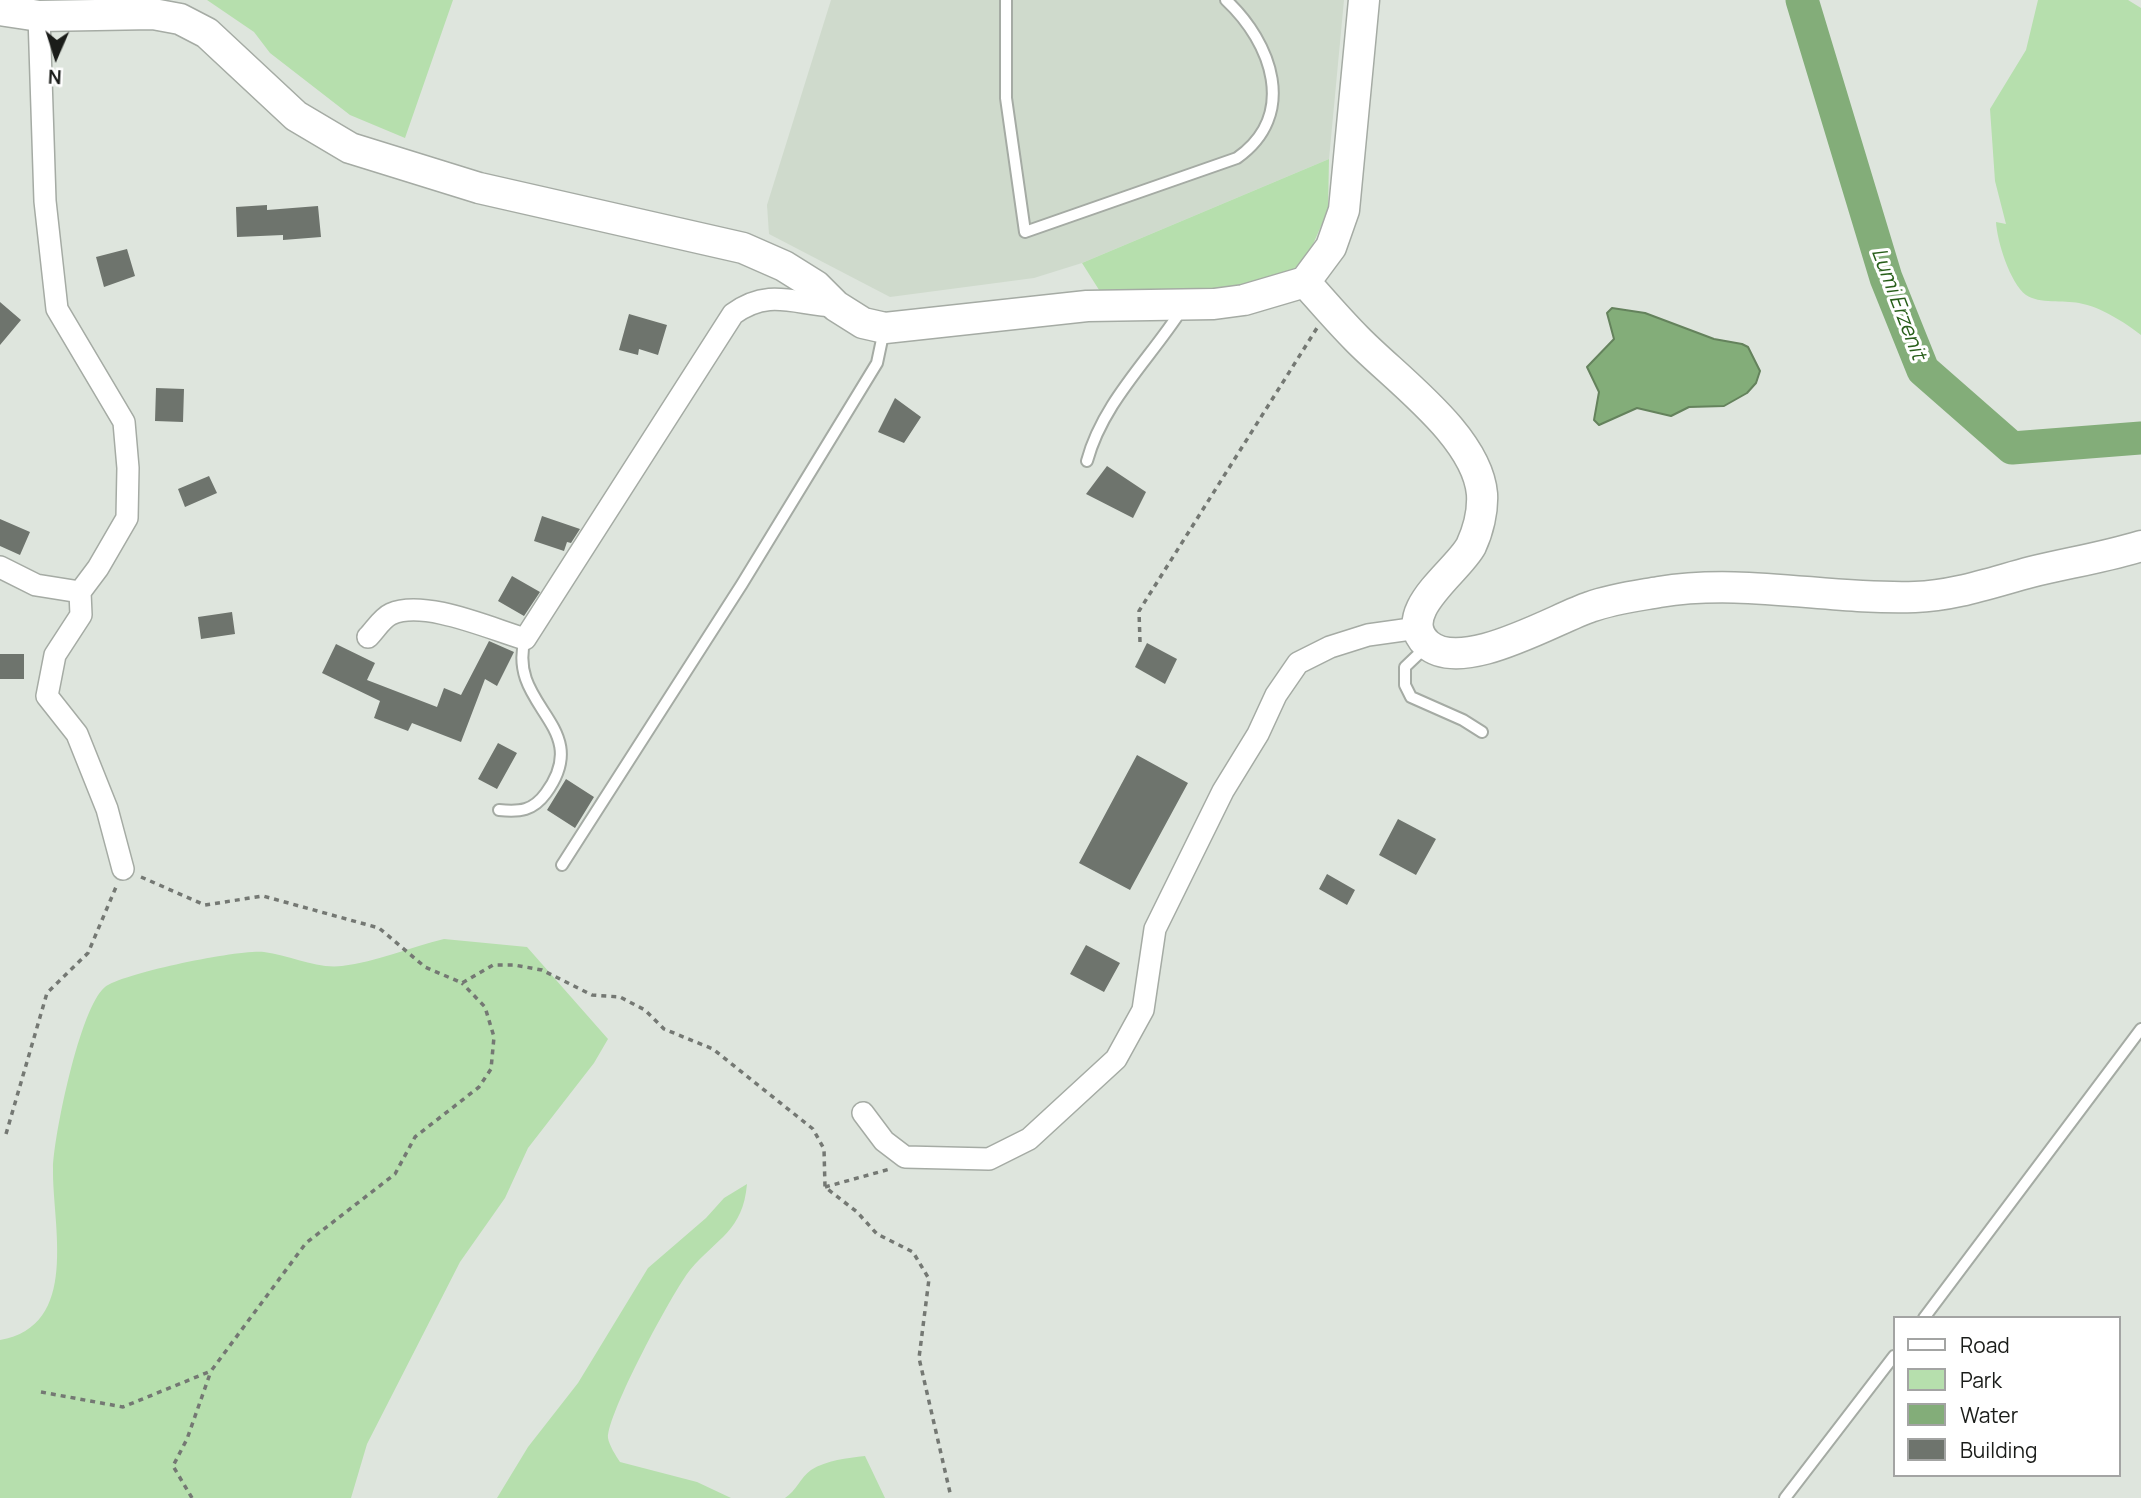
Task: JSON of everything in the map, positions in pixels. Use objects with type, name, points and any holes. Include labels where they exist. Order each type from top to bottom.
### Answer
[{"type":"main road","points":[[0,10],[39,16],[153,14],[180,19],[207,33],[296,116],[350,148],[479,188],[743,248],[785,265],[816,286],[836,306],[863,323],[885,328],[1087,306],[1244,300],[1305,282],[1331,247],[1344,210],[1364,0]]},
{"type":"main road","points":[[1305,282],[1458,439],[1474,463],[1482,493],[1480,519],[1471,544],[1458,565],[1424,602],[1418,615],[1423,636],[1446,651],[1466,653],[1486,649],[1588,607],[1620,598],[1682,588],[1917,597],[1984,586],[2141,546]]},
{"type":"street","points":[[39,16],[45,201],[57,309],[124,422],[128,468],[127,517],[98,568],[80,592],[81,615],[55,656],[47,696],[77,734],[107,809],[123,869]]},
{"type":"street","points":[[368,637],[389,615],[408,609],[435,612],[525,639],[733,314],[748,303],[763,300],[794,299],[817,306],[836,306]]},
{"type":"street","points":[[0,567],[36,584],[80,592]]},
{"type":"street","points":[[863,1113],[884,1140],[905,1157],[989,1159],[1029,1139],[1116,1059],[1143,1010],[1155,929],[1223,791],[1258,734],[1276,695],[1298,663],[1330,647],[1368,635],[1423,636]]},
{"type":"lane","points":[[1006,0],[1006,98],[1025,232],[1237,158],[1255,145],[1272,111],[1267,53],[1241,14],[1226,0]]},
{"type":"lane","points":[[1087,461],[1093,441],[1140,363],[1185,303]]},
{"type":"lane","points":[[562,865],[734,596],[877,363],[885,328]]},
{"type":"lane","points":[[1423,636],[1405,667],[1405,685],[1411,697],[1463,720],[1482,732]]},
{"type":"lane","points":[[499,810],[520,812],[538,805],[562,765],[562,747],[525,679],[520,659],[525,639]]},
{"type":"lane","points":[[1926,1316],[2141,1029]]},
{"type":"lane","points":[[1785,1498],[1892,1359]]},
{"type":"path","points":[[1140,642],[1139,611],[1329,309]]},
{"type":"path","points":[[6,1134],[47,993],[88,953],[123,869],[205,905],[263,896],[379,928],[425,967],[462,983],[485,1007],[494,1037],[491,1069],[479,1087],[415,1137],[395,1174],[306,1243],[211,1371],[187,1439],[173,1466],[192,1498]]},
{"type":"path","points":[[462,983],[493,965],[514,965],[542,970],[592,995],[620,997],[645,1010],[664,1029],[713,1049],[813,1129],[824,1149],[825,1187]]},
{"type":"path","points":[[825,1187],[899,1167],[905,1157]]},
{"type":"path","points":[[825,1187],[857,1212],[877,1234],[913,1252],[929,1279],[919,1358],[951,1497]]},
{"type":"path","points":[[41,1392],[123,1406],[211,1371]]},
{"type":"shaded area","points":[[831,0],[1344,0],[1329,159],[1082,263],[1034,278],[890,297],[769,234],[767,205]]},
{"type":"green space","points":[[207,0],[453,0],[405,138],[350,115],[270,53],[254,32]]},
{"type":"green space","points":[[2038,0],[2128,0],[2141,8],[2141,335],[2096,308],[2079,303],[2038,300],[2026,295],[2010,272],[2002,250],[1996,222],[2006,224],[1995,181],[1990,109],[2026,50]]},
{"type":"green space","points":[[1329,159],[1328,210],[1311,249],[1291,273],[1251,289],[1101,293],[1082,263]]},
{"type":"green space","points":[[444,939],[527,947],[608,1039],[594,1063],[528,1148],[505,1198],[460,1262],[367,1444],[351,1498],[0,1498],[0,1340],[25,1331],[42,1315],[52,1294],[57,1244],[54,1152],[78,1044],[86,1019],[105,987],[157,969],[232,954],[264,952],[312,964],[342,966]]},
{"type":"green space","points":[[747,1184],[745,1200],[734,1223],[690,1270],[656,1326],[618,1405],[608,1438],[620,1462],[697,1482],[731,1498],[497,1498],[528,1447],[578,1383],[648,1268],[706,1218],[724,1198]]},
{"type":"green space","points":[[865,1456],[885,1498],[785,1498],[807,1473],[817,1467],[837,1460]]},
{"type":"water","points":[[1612,308],[1645,313],[1714,339],[1748,347],[1760,371],[1756,383],[1747,393],[1724,406],[1689,407],[1671,416],[1637,408],[1599,425],[1594,420],[1599,392],[1587,367],[1614,339],[1607,313]]},
{"type":"building","points":[[267,205],[267,210],[318,206],[321,237],[283,240],[283,235],[237,237],[236,207]]},
{"type":"building","points":[[127,249],[135,276],[104,287],[96,257]]},
{"type":"building","points":[[0,302],[21,320],[0,345]]},
{"type":"building","points":[[629,314],[667,325],[658,355],[639,349],[638,355],[619,350]]},
{"type":"building","points":[[156,388],[184,389],[183,422],[155,421]]},
{"type":"building","points":[[895,398],[921,417],[904,443],[878,432]]},
{"type":"building","points":[[1107,466],[1146,492],[1133,518],[1086,494]]},
{"type":"building","points":[[209,476],[217,493],[185,507],[178,489]]},
{"type":"building","points":[[542,516],[580,529],[571,543],[567,542],[564,551],[534,541]]},
{"type":"building","points":[[0,519],[30,532],[20,555],[0,546]]},
{"type":"building","points":[[512,576],[540,592],[524,616],[498,601]]},
{"type":"building","points":[[232,612],[235,634],[201,639],[198,617]]},
{"type":"building","points":[[489,641],[514,652],[497,686],[485,679],[461,742],[412,723],[408,731],[374,718],[380,701],[322,673],[336,644],[375,663],[367,680],[437,707],[444,688],[461,695]]},
{"type":"building","points":[[1147,643],[1177,659],[1165,684],[1135,667]]},
{"type":"building","points":[[0,654],[24,654],[24,679],[0,679]]},
{"type":"building","points":[[498,743],[517,753],[497,789],[478,779]]},
{"type":"building","points":[[1137,755],[1188,783],[1130,890],[1079,863]]},
{"type":"building","points":[[566,779],[594,797],[575,828],[547,810]]},
{"type":"building","points":[[1398,819],[1436,839],[1416,875],[1379,855]]},
{"type":"building","points":[[1327,874],[1355,890],[1347,905],[1319,889]]},
{"type":"building","points":[[1086,945],[1120,963],[1104,992],[1070,974]]},
{"type":"waterway","name":"Lumi Erzenit","points":[[1802,0],[1886,278],[1923,370],[2012,448],[2141,438]]}]
